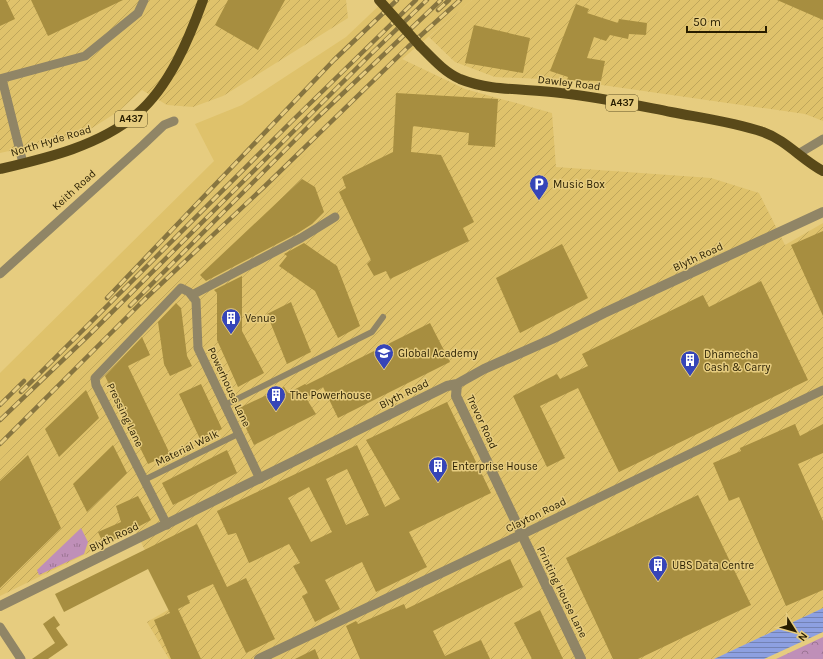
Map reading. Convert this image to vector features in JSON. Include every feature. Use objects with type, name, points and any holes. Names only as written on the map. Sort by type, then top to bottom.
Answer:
[{"type":"main road","name":"North Hyde Road","points":[[0,169],[72,150],[97,140],[112,132],[137,114],[148,104],[169,74],[188,38],[203,0]]},
{"type":"main road","name":"Dawley Road","points":[[379,0],[437,64],[458,78],[494,88],[562,93],[736,124],[764,132],[779,139],[823,172]]},
{"type":"street","points":[[23,163],[1,79],[85,56],[138,13],[144,0]]},
{"type":"street","name":"Keith Road","points":[[0,274],[161,121],[174,121]]},
{"type":"street","points":[[798,154],[823,139]]},
{"type":"street","name":"Blyth Road","points":[[0,606],[447,386],[456,384],[484,369],[552,339],[604,313],[823,212]]},
{"type":"street","points":[[192,295],[301,238],[335,217]]},
{"type":"street","name":"Pressing Lane","points":[[167,525],[96,385],[95,378],[181,288],[192,295]]},
{"type":"street","name":"Powerhouse Lane","points":[[192,295],[196,301],[198,348],[260,479]]},
{"type":"street","points":[[224,405],[372,332],[383,317]]},
{"type":"street","name":"Trevor Road","points":[[456,384],[456,396],[521,535]]},
{"type":"street","name":"Clayton Road","points":[[259,659],[823,390]]},
{"type":"street","name":"Material Walk","points":[[144,480],[238,434]]},
{"type":"street","name":"Printing House Lane","points":[[521,535],[581,659]]},
{"type":"street","points":[[0,627],[21,659]]},
{"type":"shaded area","points":[[0,0],[346,0],[348,18],[223,96],[193,107],[167,105],[142,90],[119,111],[92,128],[68,138],[0,153]]},
{"type":"shaded area","points":[[385,0],[472,0],[402,59],[164,295],[100,354],[0,460],[0,373],[214,161],[195,124],[242,105],[346,37]]},
{"type":"shaded area","points":[[472,0],[823,0],[823,121],[805,114],[567,80],[495,77],[455,62],[429,37]]},
{"type":"shaded area","points":[[402,59],[465,89],[552,113],[556,167],[711,178],[759,193],[785,245],[823,223],[823,608],[714,659],[169,659],[147,622],[173,607],[135,530],[0,596],[0,460],[100,354],[164,295]]},
{"type":"green space","points":[[81,528],[88,542],[84,554],[39,575],[37,570]]},
{"type":"green space","points":[[823,637],[823,659],[776,659]]},
{"type":"water","points":[[823,608],[823,632],[764,659],[714,659]]},
{"type":"building","points":[[0,0],[6,0],[15,19],[0,26]]},
{"type":"building","points":[[31,0],[123,0],[48,36]]},
{"type":"building","points":[[228,0],[285,0],[258,50],[215,25]]},
{"type":"building","points":[[777,0],[823,0],[823,20]]},
{"type":"building","points":[[576,4],[589,9],[587,13],[618,23],[619,19],[647,23],[646,35],[629,34],[628,39],[610,35],[606,41],[594,37],[587,58],[605,61],[601,81],[567,80],[568,77],[550,71]]},
{"type":"building","points":[[474,25],[530,38],[523,73],[465,63]]},
{"type":"building","points":[[396,93],[498,99],[495,147],[468,145],[469,133],[413,126],[411,152],[441,155],[474,222],[463,228],[469,241],[390,279],[386,271],[374,276],[367,264],[371,260],[339,192],[346,188],[342,177],[393,152]]},
{"type":"building","points":[[302,179],[315,187],[324,212],[312,224],[298,233],[206,281],[200,275]]},
{"type":"building","points":[[823,231],[823,316],[791,245]]},
{"type":"building","points":[[304,243],[337,266],[360,326],[338,338],[315,291],[279,266],[287,256],[284,254]]},
{"type":"building","points":[[562,244],[588,298],[520,333],[496,278]]},
{"type":"building","name":"Venue","points":[[242,276],[242,331],[264,373],[238,387],[217,340],[217,293],[214,290]]},
{"type":"building","name":"Dhamecha Cash & Carry","points":[[761,281],[808,380],[619,472],[578,388],[540,406],[565,458],[547,467],[513,396],[557,374],[560,379],[588,366],[582,354],[703,295],[709,307]]},
{"type":"building","points":[[291,302],[311,352],[287,364],[267,314]]},
{"type":"building","points":[[176,303],[181,308],[187,356],[192,366],[170,376],[164,364],[158,322]]},
{"type":"building","name":"Global Academy","points":[[430,323],[450,362],[338,418],[323,387],[306,398],[316,414],[254,445],[237,409],[284,387],[288,393],[305,384],[306,385]]},
{"type":"building","points":[[142,337],[150,355],[128,366],[170,454],[148,464],[105,376]]},
{"type":"building","points":[[201,384],[222,429],[200,439],[179,394]]},
{"type":"building","points":[[86,390],[99,418],[59,457],[45,429]]},
{"type":"building","name":"Enterprise House","points":[[447,402],[491,493],[409,532],[427,567],[376,592],[362,562],[325,580],[340,609],[315,622],[302,596],[308,593],[293,566],[300,563],[289,544],[249,563],[236,533],[228,535],[217,511],[357,445],[385,507],[400,499],[366,440]],"holes":[[[347,469],[369,515],[346,525],[326,479]],[[309,487],[332,532],[311,542],[288,498]]]},
{"type":"building","points":[[795,424],[800,436],[823,424],[823,453],[798,464],[823,521],[823,590],[786,606],[739,497],[729,501],[713,463],[741,451],[740,448]]},
{"type":"building","points":[[113,445],[127,473],[87,512],[73,484]]},
{"type":"building","points":[[227,450],[237,473],[173,505],[162,483]]},
{"type":"building","points":[[28,455],[61,528],[0,588],[0,481]]},
{"type":"building","name":"UBS Data Centre","points":[[698,495],[751,605],[638,659],[613,659],[566,558]]},
{"type":"building","points":[[138,496],[151,520],[104,545],[98,532],[121,522],[116,506]]},
{"type":"building","points":[[197,524],[227,587],[246,578],[275,639],[246,653],[213,584],[187,596],[190,603],[178,609],[201,659],[171,659],[154,620],[170,613],[148,569],[64,612],[55,594]]},
{"type":"building","points":[[510,559],[523,587],[433,631],[445,656],[481,640],[490,659],[360,659],[346,626],[356,621],[358,624],[404,604],[406,609]]},
{"type":"building","points":[[540,610],[563,659],[532,659],[514,623]]},
{"type":"building","points":[[54,616],[60,625],[56,628],[68,645],[48,659],[32,659],[55,643],[43,624]]},
{"type":"building","points":[[315,649],[319,659],[295,659]]},
{"type":"railway","points":[[107,298],[334,60],[397,0]]},
{"type":"railway","points":[[21,392],[291,122],[416,0]]},
{"type":"railway","points":[[0,420],[89,335],[427,0]]},
{"type":"railway","points":[[130,306],[316,119],[441,0]]},
{"type":"railway","points":[[438,10],[449,0]]},
{"type":"railway","points":[[0,444],[144,300],[265,186],[408,47],[460,0]]},
{"type":"railway","points":[[0,405],[24,381]]},
{"type":"place","name":"Music Box","points":[[539,201]]},
{"type":"place","name":"Venue","points":[[231,335]]},
{"type":"place","name":"Global Academy","points":[[384,370]]},
{"type":"place","name":"Dhamecha Cash & Carry","points":[[690,377]]},
{"type":"place","name":"The Powerhouse","points":[[276,412]]},
{"type":"place","name":"Enterprise House","points":[[438,483]]},
{"type":"place","name":"UBS Data Centre","points":[[658,582]]}]
